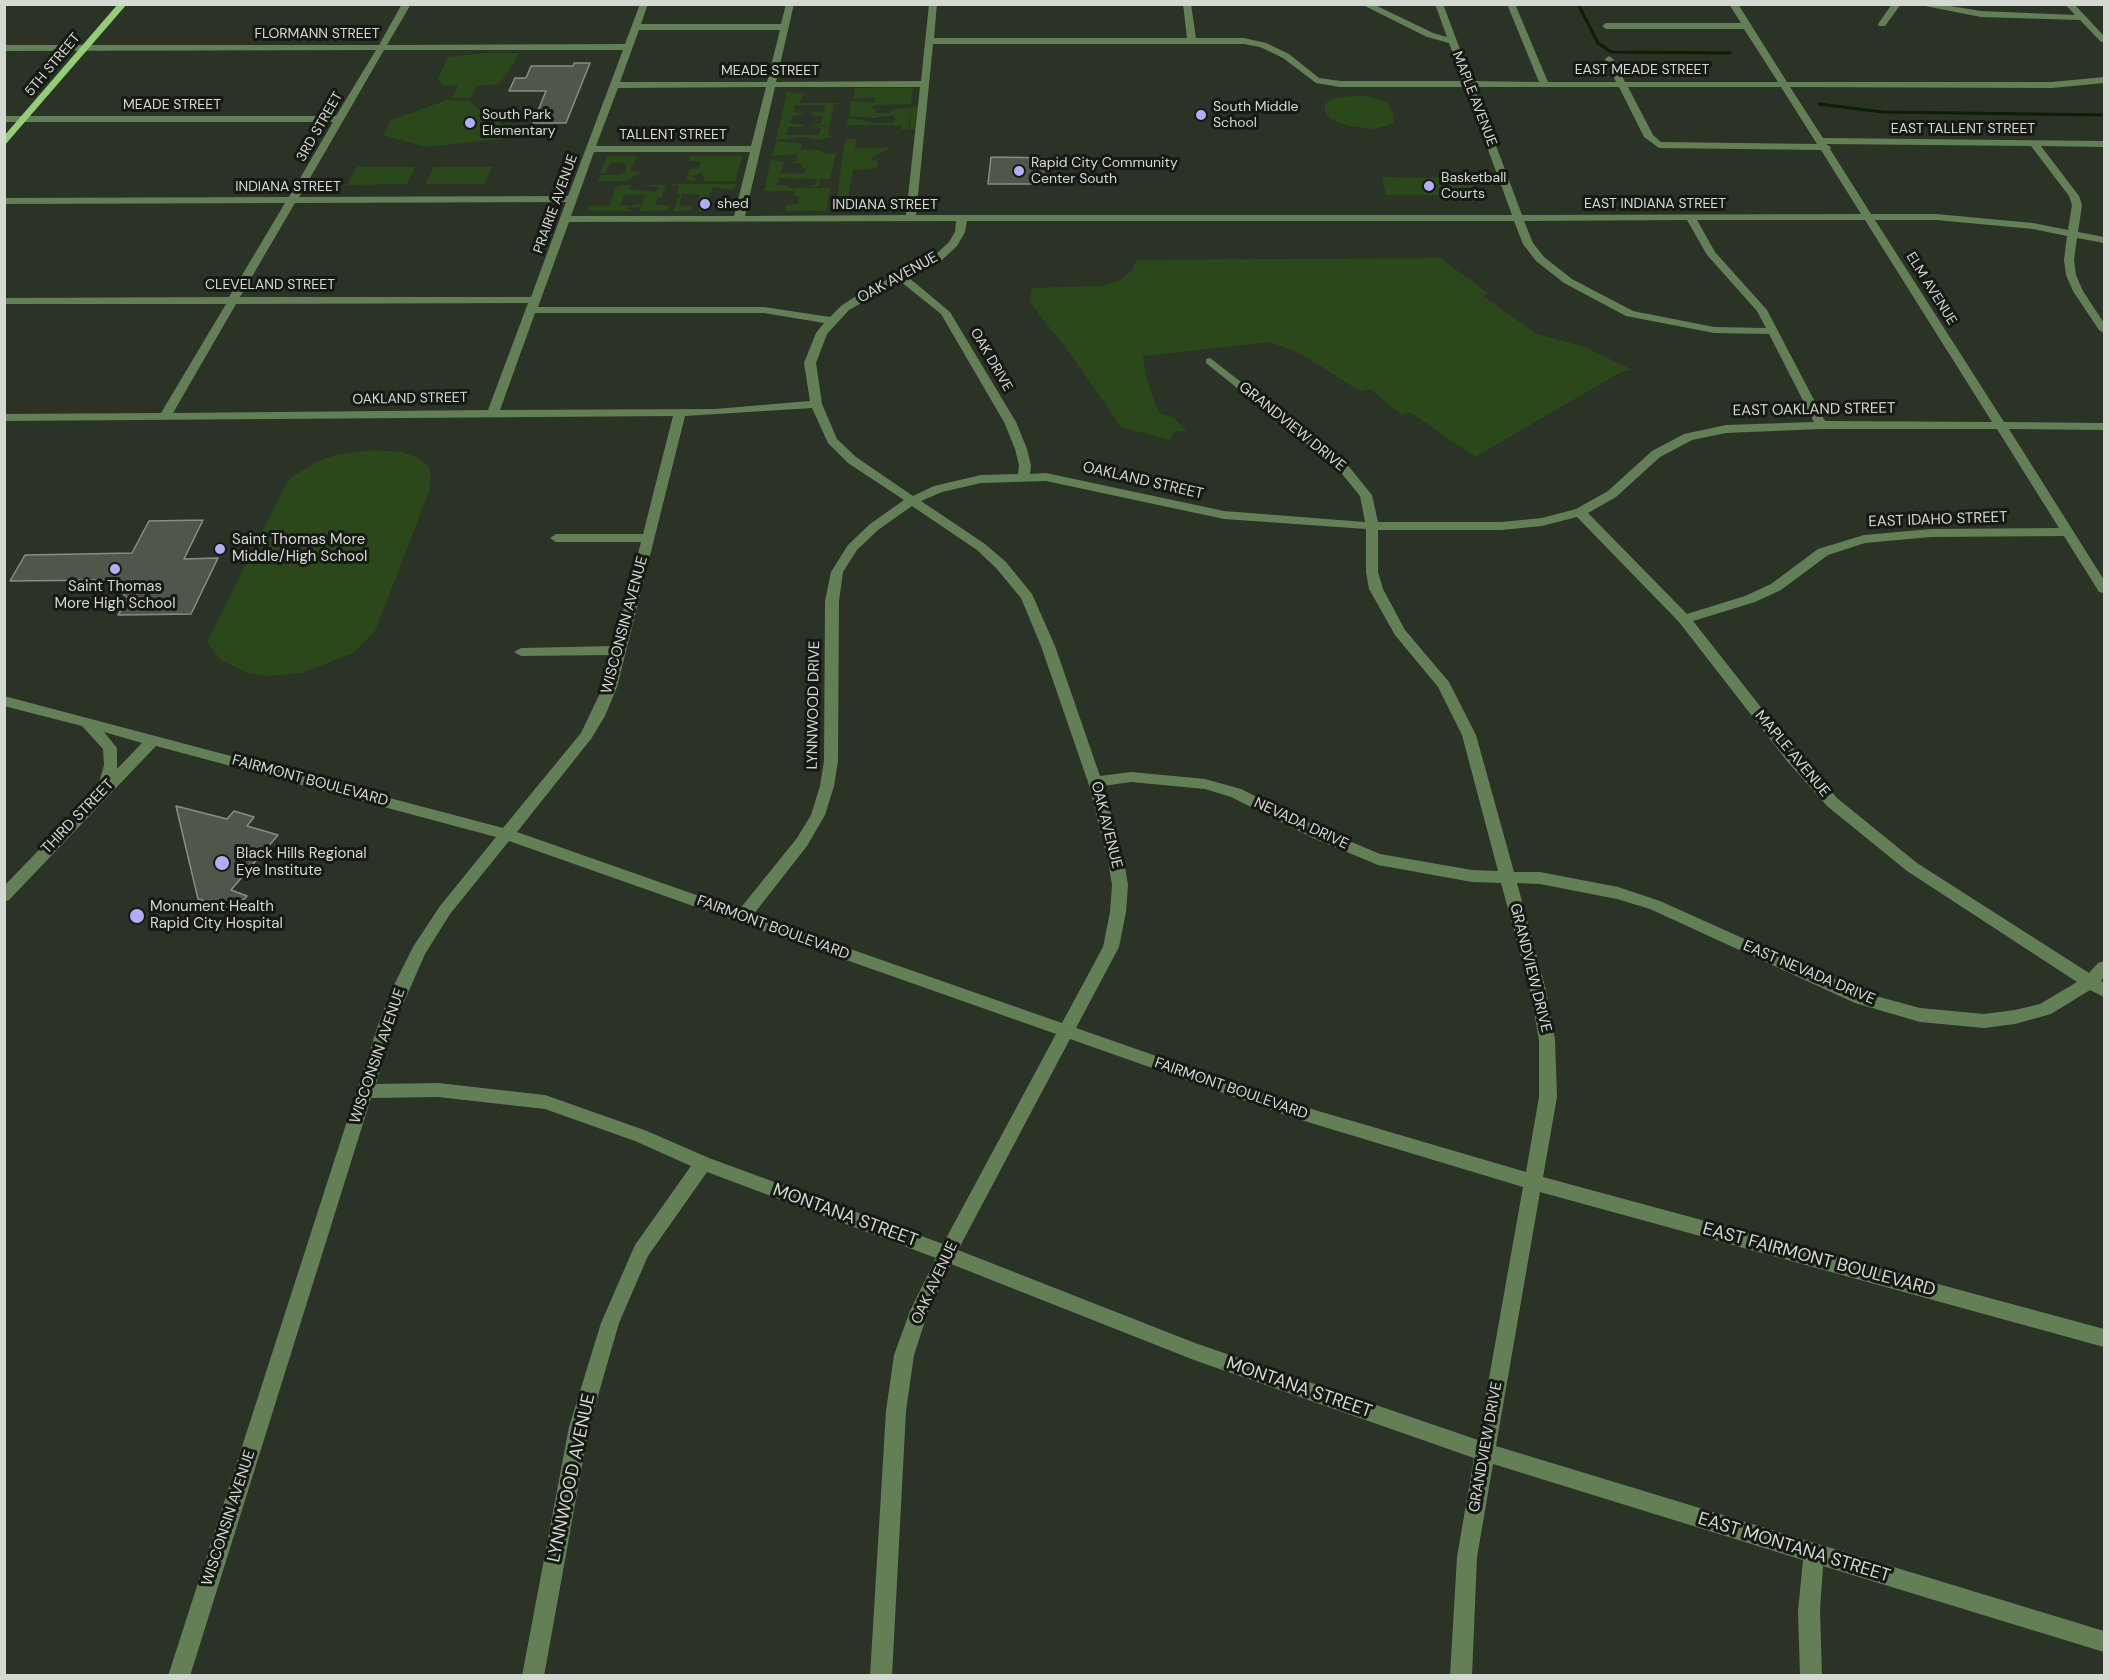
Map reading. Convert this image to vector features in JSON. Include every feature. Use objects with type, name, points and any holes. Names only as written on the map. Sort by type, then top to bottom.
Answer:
[{"type":"main road","name":"5TH STREET","points":[[4,143],[123,4]]},
{"type":"street","name":"3RD STREET","points":[[164,418],[407,4]]},
{"type":"street","name":"PRAIRIE AVENUE","points":[[493,413],[644,4]]},
{"type":"street","points":[[739,218],[790,4]]},
{"type":"street","points":[[911,218],[933,4]]},
{"type":"street","points":[[929,41],[1192,41],[1187,4]]},
{"type":"street","points":[[1365,4],[1430,34],[1452,41]]},
{"type":"street","name":"MAPLE AVENUE","points":[[1439,4],[1528,244],[1540,260],[1568,281],[1622,310],[1671,324],[1714,330],[1772,331]]},
{"type":"street","points":[[1511,4],[1545,84]]},
{"type":"street","name":"ELM AVENUE","points":[[1733,4],[1824,144],[2104,589]]},
{"type":"street","points":[[1882,24],[1897,4]]},
{"type":"street","points":[[1919,4],[1981,14],[2082,18]]},
{"type":"street","points":[[2069,4],[2104,40]]},
{"type":"street","points":[[1606,26],[1746,26]]},
{"type":"street","points":[[636,27],[785,27]]},
{"type":"street","name":"EAST MEADE STREET","points":[[1192,41],[1244,41],[1263,45],[1293,60],[1312,78],[1329,84],[1784,83],[2052,86],[2104,80]]},
{"type":"street","name":"FLORMANN STREET","points":[[4,48],[629,47]]},
{"type":"street","points":[[1609,59],[1622,84]]},
{"type":"street","name":"MEADE STREET","points":[[614,85],[925,84]]},
{"type":"street","name":"EAST TALLENT STREET","points":[[1622,84],[1649,136],[1659,145],[2104,144]]},
{"type":"street","name":"MEADE STREET","points":[[4,119],[340,119]]},
{"type":"street","points":[[2034,143],[2074,196],[2077,205],[2069,260],[2071,275],[2078,291],[2104,330]]},
{"type":"street","name":"TALLENT STREET","points":[[591,149],[756,149]]},
{"type":"street","name":"INDIANA STREET","points":[[4,201],[572,200]]},
{"type":"street","points":[[1690,217],[1711,253],[1755,300],[1821,425]]},
{"type":"street","name":"OAK AVENUE","points":[[881,1676],[896,1411],[904,1355],[919,1311],[947,1254],[1111,947],[1118,912],[1120,885],[1095,782],[1048,646],[1027,597],[1001,565],[981,548],[870,474],[837,446],[825,428],[816,404],[810,363],[822,333],[845,308],[866,294],[930,264],[953,244],[960,232],[962,218]]},
{"type":"street","name":"EAST INDIANA STREET","points":[[1204,218],[1966,218],[2073,233],[2104,240]]},
{"type":"street","name":"INDIANA STREET","points":[[565,219],[1204,218]]},
{"type":"street","name":"OAK DRIVE","points":[[903,278],[945,312],[1010,422],[1021,449],[1025,465],[1024,476]]},
{"type":"street","name":"CLEVELAND STREET","points":[[4,301],[232,300],[765,309],[832,321]]},
{"type":"street","name":"GRANDVIEW DRIVE","points":[[1210,361],[1342,465],[1366,495],[1372,526],[1372,572],[1376,589],[1400,632],[1444,685],[1469,735],[1538,990],[1548,1048],[1548,1097],[1467,1557],[1461,1676]]},
{"type":"street","name":"OAKLAND STREET","points":[[4,418],[680,412],[751,410],[816,404]]},
{"type":"street","name":"WISCONSIN AVENUE","points":[[179,1676],[386,1025],[419,951],[445,910],[586,736],[603,705],[620,650],[680,412]]},
{"type":"street","name":"EAST OAKLAND STREET","points":[[1372,526],[1502,526],[1542,522],[1580,512],[1612,494],[1656,454],[1688,437],[1751,426],[2104,426]]},
{"type":"street","name":"OAKLAND STREET","points":[[911,501],[960,483],[1024,476],[1071,481],[1224,515],[1372,526]]},
{"type":"street","name":"LYNNWOOD DRIVE","points":[[743,916],[802,842],[818,815],[827,786],[831,761],[832,601],[837,572],[852,549],[874,527],[911,501]]},
{"type":"street","name":"MAPLE AVENUE","points":[[1580,512],[1684,619],[1799,766],[1852,820],[1911,867],[2097,987]]},
{"type":"street","name":"EAST IDAHO STREET","points":[[1684,619],[1750,599],[1776,586],[1823,552],[1864,538],[1931,533],[2068,532]]},
{"type":"street","points":[[556,538],[648,538]]},
{"type":"street","points":[[520,651],[620,650]]},
{"type":"street","name":"FAIRMONT BOULEVARD","points":[[4,700],[506,834],[1291,1110],[1533,1182]]},
{"type":"street","points":[[86,722],[110,748],[111,765],[103,791]]},
{"type":"street","name":"THIRD STREET","points":[[4,896],[154,739]]},
{"type":"street","name":"NEVADA DRIVE","points":[[1095,782],[1131,777],[1205,784],[1236,793],[1318,834],[1378,859],[1472,876],[1507,877]]},
{"type":"street","name":"EAST NEVADA DRIVE","points":[[1507,877],[1540,878],[1579,884],[1655,905],[1861,998],[1920,1015],[1984,1021],[2045,1010],[2097,987],[2104,967]]},
{"type":"street","name":"MONTANA STREET","points":[[365,1091],[438,1090],[545,1102],[641,1136],[703,1163],[947,1254],[1194,1352],[1484,1452]]},
{"type":"street","name":"LYNNWOOD AVENUE","points":[[533,1676],[579,1427],[610,1323],[641,1251],[703,1163]]},
{"type":"street","name":"EAST FAIRMONT BOULEVARD","points":[[1533,1182],[2104,1338]]},
{"type":"street","name":"EAST MONTANA STREET","points":[[1484,1452],[2104,1642]]},
{"type":"street","points":[[1810,1676],[1809,1611],[1814,1554]]},
{"type":"green space","points":[[484,53],[518,53],[514,64],[499,84],[477,86],[470,98],[452,98],[458,86],[442,85],[438,78],[448,57]]},
{"type":"green space","points":[[855,88],[878,88],[878,92],[879,88],[913,88],[911,104],[876,105],[870,108],[875,109],[875,113],[889,113],[890,110],[917,107],[915,129],[910,130],[911,110],[908,130],[901,129],[901,125],[847,125],[848,118],[876,123],[892,123],[896,120],[893,115],[875,118],[849,116],[851,101],[875,103],[875,97],[853,99]]},
{"type":"green space","points":[[787,92],[805,93],[799,103],[845,103],[834,104],[830,125],[808,125],[821,123],[822,116],[813,116],[810,112],[824,112],[825,105],[795,105],[794,112],[806,114],[792,116],[791,123],[804,125],[788,127],[786,135],[819,135],[821,128],[808,126],[829,126],[828,135],[833,136],[819,140],[804,137],[776,140]]},
{"type":"green space","points":[[1362,95],[1388,102],[1394,121],[1390,125],[1374,129],[1349,126],[1332,120],[1325,113],[1325,104],[1334,98]]},
{"type":"green space","points":[[447,100],[470,101],[485,115],[508,127],[502,139],[426,147],[383,135],[391,120]]},
{"type":"green space","points":[[845,139],[856,139],[855,148],[890,148],[873,156],[872,160],[878,161],[877,168],[853,170],[847,205],[887,205],[891,202],[892,196],[900,196],[899,210],[835,210]]},
{"type":"green space","points":[[776,141],[802,144],[801,150],[818,150],[826,154],[836,153],[830,179],[820,179],[819,187],[804,187],[815,185],[817,179],[779,178],[777,185],[789,186],[788,188],[830,188],[826,211],[785,211],[786,205],[798,204],[799,197],[794,196],[795,191],[764,191],[771,160],[785,162],[780,173],[805,173],[805,168],[801,168],[802,163],[792,163],[796,162],[797,154],[772,156]]},
{"type":"green space","points":[[607,156],[637,156],[630,171],[642,172],[626,181],[598,181],[600,175],[621,175],[626,171],[625,163],[610,162],[606,173],[600,173]]},
{"type":"green space","points":[[689,156],[742,156],[735,181],[704,181],[703,172],[692,177],[696,179],[694,181],[686,179],[690,169],[699,168],[701,161],[689,161]]},
{"type":"green space","points":[[357,167],[415,167],[407,184],[347,185]]},
{"type":"green space","points":[[434,167],[492,167],[485,184],[425,184]]},
{"type":"green space","name":"Basketball Courts","points":[[1382,177],[1471,178],[1476,195],[1386,195]]},
{"type":"green space","points":[[672,184],[736,184],[734,190],[713,187],[702,211],[698,211],[699,194],[682,194],[679,206],[693,206],[691,211],[673,211],[680,194],[677,194],[679,185],[672,186]]},
{"type":"green space","points":[[631,185],[630,189],[656,192],[659,187],[643,185],[666,185],[661,198],[658,198],[655,205],[669,205],[667,211],[640,211],[641,207],[631,208],[632,205],[642,204],[645,195],[624,195],[621,205],[630,205],[628,209],[633,211],[588,211],[589,206],[610,206],[615,187]]},
{"type":"green space","points":[[1440,258],[1489,294],[1483,296],[1537,334],[1583,346],[1632,370],[1621,372],[1475,457],[1410,412],[1402,415],[1370,389],[1360,391],[1299,353],[1270,342],[1143,356],[1146,376],[1157,408],[1161,414],[1173,417],[1187,431],[1175,431],[1169,440],[1121,427],[1074,359],[1029,301],[1032,288],[1103,286],[1122,279],[1132,270],[1137,260]]},
{"type":"green space","points":[[373,450],[402,452],[417,457],[428,465],[431,475],[429,492],[375,631],[353,653],[302,673],[266,676],[248,673],[221,660],[207,642],[285,486],[292,477],[316,462],[335,455]]},
{"type":"building","name":"South Park Elementary","points":[[574,63],[590,63],[566,123],[533,123],[546,91],[509,91],[515,78],[526,78],[531,66],[573,66]]},
{"type":"building","name":"Rapid City Community Center South","points":[[991,157],[1050,158],[1049,184],[988,184]]},
{"type":"building","name":"Saint Thomas More High School","points":[[203,520],[184,559],[218,558],[191,614],[118,615],[128,598],[106,580],[10,581],[25,555],[132,553],[149,521]]},
{"type":"building","name":"Black Hills Regional Eye Institute","points":[[176,806],[227,819],[234,811],[254,817],[247,826],[278,835],[231,890],[247,896],[235,909],[198,899]]},
{"type":"waterway","points":[[1578,4],[1598,43],[1611,52],[1730,53]]},
{"type":"waterway","points":[[1819,104],[1883,112],[2104,115]]},
{"type":"place","name":"South Middle School","points":[[1201,115]]},
{"type":"place","name":"South Park Elementary","points":[[470,123]]},
{"type":"place","name":"Rapid City Community Center South","points":[[1019,171]]},
{"type":"place","name":"Basketball Courts","points":[[1429,186]]},
{"type":"place","name":"shed","points":[[705,204]]},
{"type":"place","name":"Saint Thomas More Middle/High School","points":[[220,549]]},
{"type":"place","name":"Saint Thomas More High School","points":[[115,569]]},
{"type":"place","name":"Black Hills Regional Eye Institute","points":[[222,863]]},
{"type":"place","name":"Monument Health Rapid City Hospital","points":[[137,916]]}]
